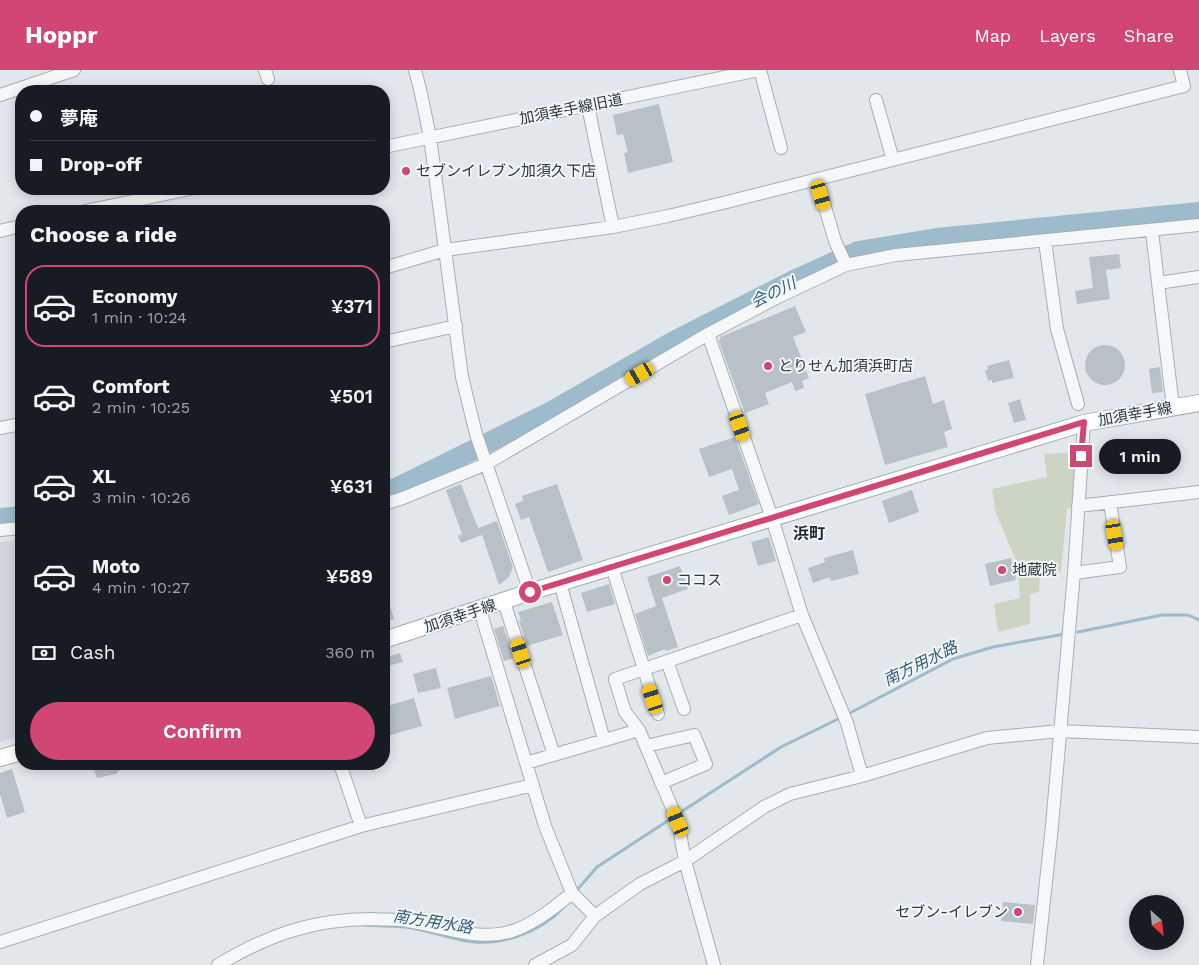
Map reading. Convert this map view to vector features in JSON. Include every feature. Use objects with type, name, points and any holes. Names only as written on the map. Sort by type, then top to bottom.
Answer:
[{"type":"main road","name":"加須幸手線","points":[[390,638],[530,592],[1084,422],[1199,404]]},
{"type":"main road","points":[[0,758],[15,754]]},
{"type":"street","points":[[30,85],[74,70]]},
{"type":"street","points":[[414,70],[430,137],[462,377],[476,434],[530,592]]},
{"type":"street","points":[[760,70],[781,148]]},
{"type":"street","name":"加須幸手線旧道","points":[[390,146],[760,70]]},
{"type":"street","points":[[390,266],[445,250],[613,227],[668,216],[817,180],[1184,86],[1180,70]]},
{"type":"street","points":[[0,95],[15,90]]},
{"type":"street","points":[[876,100],[893,160]]},
{"type":"street","points":[[588,106],[613,227]]},
{"type":"street","points":[[817,180],[835,241],[846,265]]},
{"type":"street","points":[[114,205],[161,195]]},
{"type":"street","points":[[390,502],[486,460],[708,334],[776,298],[846,265],[896,255],[1199,226]]},
{"type":"street","points":[[0,231],[15,227]]},
{"type":"street","points":[[1152,231],[1173,407]]},
{"type":"street","points":[[1045,241],[1056,330],[1078,404]]},
{"type":"street","points":[[1158,283],[1199,278]]},
{"type":"street","points":[[390,341],[456,326]]},
{"type":"street","points":[[708,334],[772,518],[802,615],[847,723],[862,776]]},
{"type":"street","points":[[1037,965],[1052,826],[1074,573],[1084,422]]},
{"type":"street","points":[[0,428],[15,425]]},
{"type":"street","points":[[1078,506],[1199,492]]},
{"type":"street","points":[[1074,573],[1120,567],[1110,502]]},
{"type":"street","points":[[0,530],[15,529]]},
{"type":"street","points":[[612,567],[658,714]]},
{"type":"street","points":[[560,583],[604,740]]},
{"type":"street","points":[[504,602],[554,755]]},
{"type":"street","points":[[480,610],[545,826],[572,893],[594,916]]},
{"type":"street","points":[[714,965],[685,861],[678,822],[639,730],[625,712],[615,679],[802,615]]},
{"type":"street","points":[[667,661],[684,709]]},
{"type":"street","points":[[526,763],[639,730]]},
{"type":"street","points":[[535,965],[572,945],[594,916],[640,884],[685,861],[764,807],[790,794],[862,776],[986,738],[1060,731],[1199,737]]},
{"type":"street","points":[[646,746],[694,735],[706,764],[662,783]]},
{"type":"street","points":[[342,770],[361,826]]},
{"type":"street","points":[[0,942],[361,826],[533,785]]},
{"type":"street","points":[[218,965],[248,947],[277,935],[313,925],[341,921],[372,919],[406,921],[468,934],[490,935],[517,930],[543,916],[572,893]]},
{"type":"shaded area","points":[[15,541],[15,738],[0,742],[0,542]]},
{"type":"green space","points":[[1076,452],[1073,508],[1067,509],[1061,572],[1040,573],[1039,592],[1030,594],[1030,624],[998,632],[994,604],[1020,598],[1017,562],[996,514],[992,489],[1047,477],[1044,454]]},
{"type":"building","points":[[659,104],[673,162],[628,173],[624,153],[628,152],[623,134],[617,135],[613,115]]},
{"type":"building","points":[[1119,254],[1121,268],[1106,270],[1110,299],[1077,304],[1075,291],[1093,288],[1089,257]]},
{"type":"building","points":[[795,306],[806,332],[793,337],[809,378],[802,381],[804,388],[795,391],[792,382],[765,393],[769,404],[745,413],[719,342],[720,337]]},
{"type":"building","points":[[1105,345],[1119,351],[1125,365],[1119,379],[1105,385],[1091,379],[1085,365],[1091,351]]},
{"type":"building","points":[[1009,360],[1014,378],[992,383],[992,380],[988,381],[985,370],[988,370],[987,366]]},
{"type":"building","points":[[1160,367],[1163,392],[1152,393],[1149,369]]},
{"type":"building","points":[[925,376],[933,404],[944,400],[952,429],[944,432],[948,447],[885,465],[865,394]]},
{"type":"building","points":[[1020,399],[1026,420],[1014,423],[1008,403]]},
{"type":"building","points":[[735,437],[759,504],[729,515],[722,496],[739,490],[732,469],[709,477],[699,449]]},
{"type":"building","points":[[461,484],[478,528],[497,521],[513,567],[509,577],[499,585],[482,535],[461,543],[458,536],[462,534],[446,490]]},
{"type":"building","points":[[557,484],[583,560],[548,572],[529,517],[521,520],[515,504],[523,501],[522,496]]},
{"type":"building","points":[[912,490],[919,512],[889,523],[882,501]]},
{"type":"building","points":[[769,537],[776,561],[758,566],[751,542]]},
{"type":"building","points":[[853,550],[859,574],[831,581],[830,577],[813,583],[808,568],[825,562],[824,558]]},
{"type":"building","points":[[1011,558],[1016,580],[990,586],[985,564]]},
{"type":"building","points":[[680,566],[688,589],[662,598],[678,647],[666,651],[665,649],[648,656],[635,614],[656,606],[647,577]]},
{"type":"building","points":[[609,584],[615,604],[587,612],[581,593]]},
{"type":"building","points":[[552,602],[563,635],[527,646],[518,612]]},
{"type":"building","points":[[390,606],[394,619],[390,620]]},
{"type":"building","points":[[503,626],[514,658],[504,661],[494,629]]},
{"type":"building","points":[[400,653],[403,662],[390,665],[390,656]]},
{"type":"building","points":[[436,668],[441,688],[418,693],[413,674]]},
{"type":"building","points":[[491,676],[500,706],[455,719],[447,688]]},
{"type":"building","points":[[414,698],[422,726],[390,735],[390,705]]},
{"type":"building","points":[[12,769],[25,812],[7,818],[0,794],[0,773]]},
{"type":"building","points":[[94,770],[119,770],[116,774],[97,778]]},
{"type":"building","points":[[1003,902],[1035,905],[1033,924],[1001,921]]},
{"type":"waterway","name":"会の川","points":[[390,489],[396,488],[550,412],[674,341],[798,278],[858,251],[937,238],[1199,212]]},
{"type":"waterway","name":"会の川","points":[[0,518],[15,517]]},
{"type":"waterway","name":"南方用水路","points":[[1078,632],[1162,615],[1188,615],[1199,620]]},
{"type":"waterway","name":"南方用水路","points":[[848,714],[953,659],[993,647],[1065,634]]},
{"type":"waterway","name":"南方用水路","points":[[681,812],[781,747],[838,719]]},
{"type":"waterway","name":"南方用水路","points":[[577,890],[597,867],[672,818]]},
{"type":"waterway","name":"南方用水路","points":[[364,925],[406,927],[466,941],[492,942],[519,936],[532,930],[544,924],[564,907]]},
{"type":"place","name":"セブンイレブン加須久下店","points":[[406,171]]},
{"type":"place","name":"とりせん加須浜町店","points":[[768,366]]},
{"type":"place","name":"地蔵院","points":[[1002,570]]},
{"type":"place","name":"ココス","points":[[667,580]]},
{"type":"place","name":"セブン-イレブン","points":[[1018,912]]},
{"type":"district","name":"浜町","points":[[809,533]]},
{"type":"route","points":[[530,592],[1084,422],[1081,456]]}]
